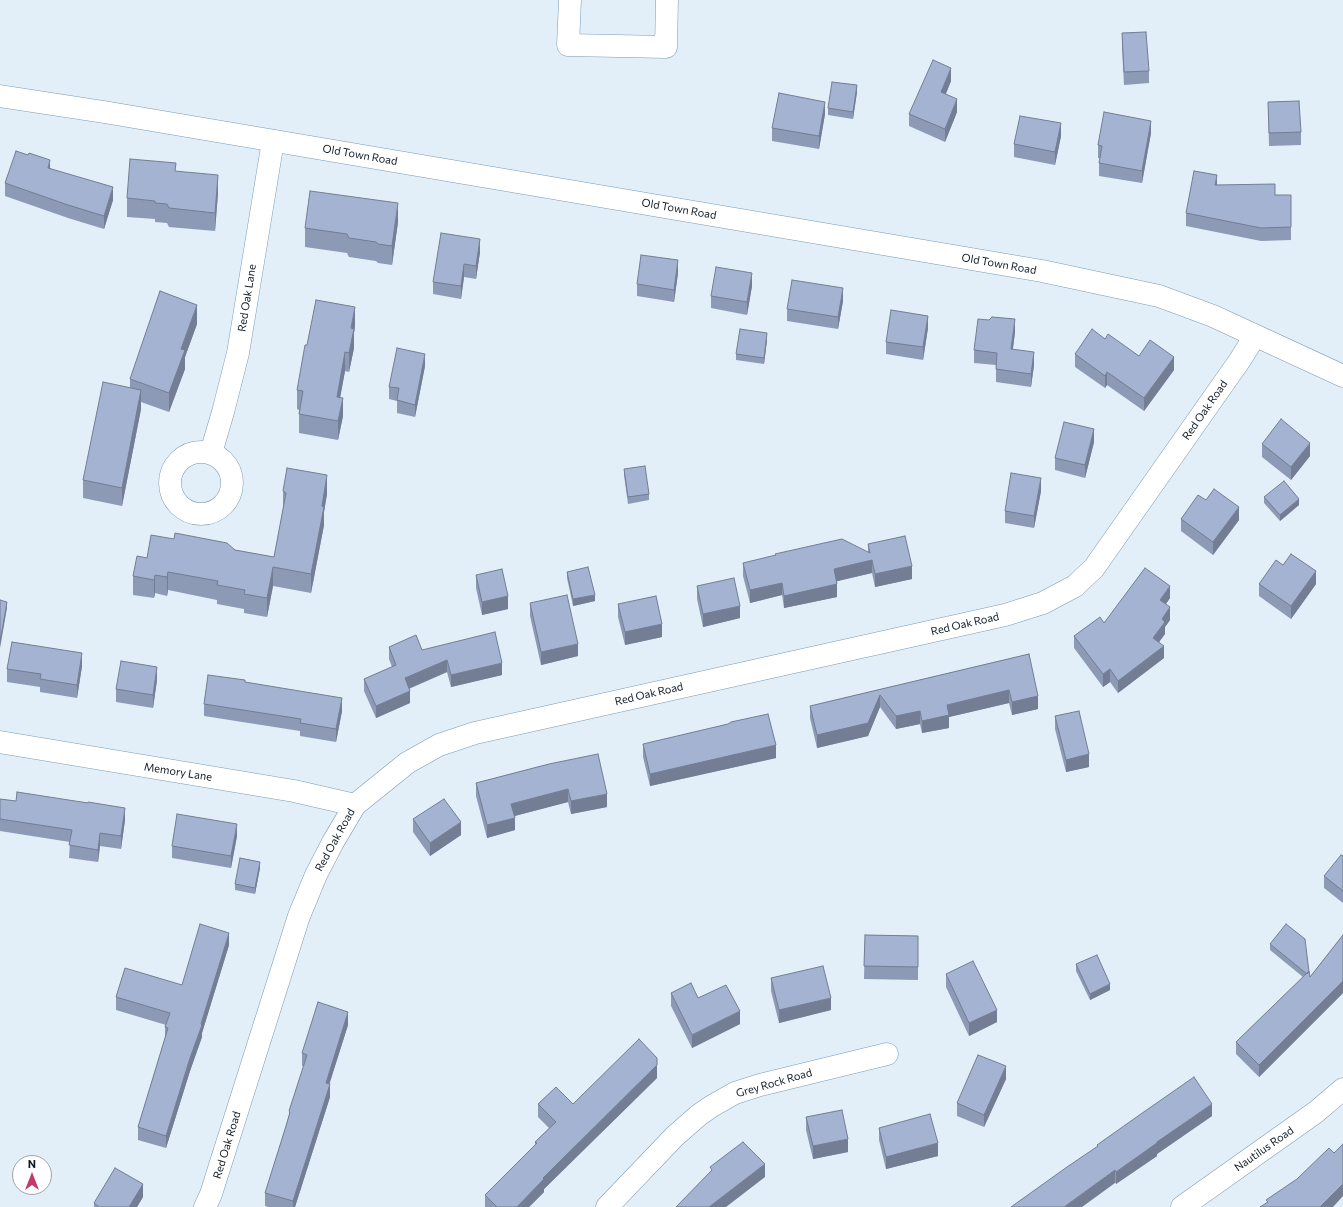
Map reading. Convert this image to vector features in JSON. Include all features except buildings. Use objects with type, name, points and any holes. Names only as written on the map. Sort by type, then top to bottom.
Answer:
[{"type":"street","points":[[570,0],[568,45],[666,47],[667,0]]},
{"type":"street","name":"Old Town Road","points":[[0,96],[104,112],[1042,271],[1159,296],[1212,316],[1343,376]]},
{"type":"street","name":"Red Oak Lane","points":[[210,453],[223,412],[238,353],[273,141]]},
{"type":"street","name":"Red Oak Road","points":[[205,1207],[212,1194],[299,916],[319,869],[355,805],[407,763],[439,745],[475,733],[997,617],[1043,603],[1075,586],[1094,568],[1240,360],[1255,336]]},
{"type":"street","name":"Memory Lane","points":[[0,742],[294,791],[355,805]]},
{"type":"street","name":"Grey Rock Road","points":[[607,1207],[675,1136],[699,1114],[735,1093],[760,1085],[887,1054]]},
{"type":"street","name":"Nautilus Road","points":[[1182,1207],[1316,1112],[1343,1089]]}]
